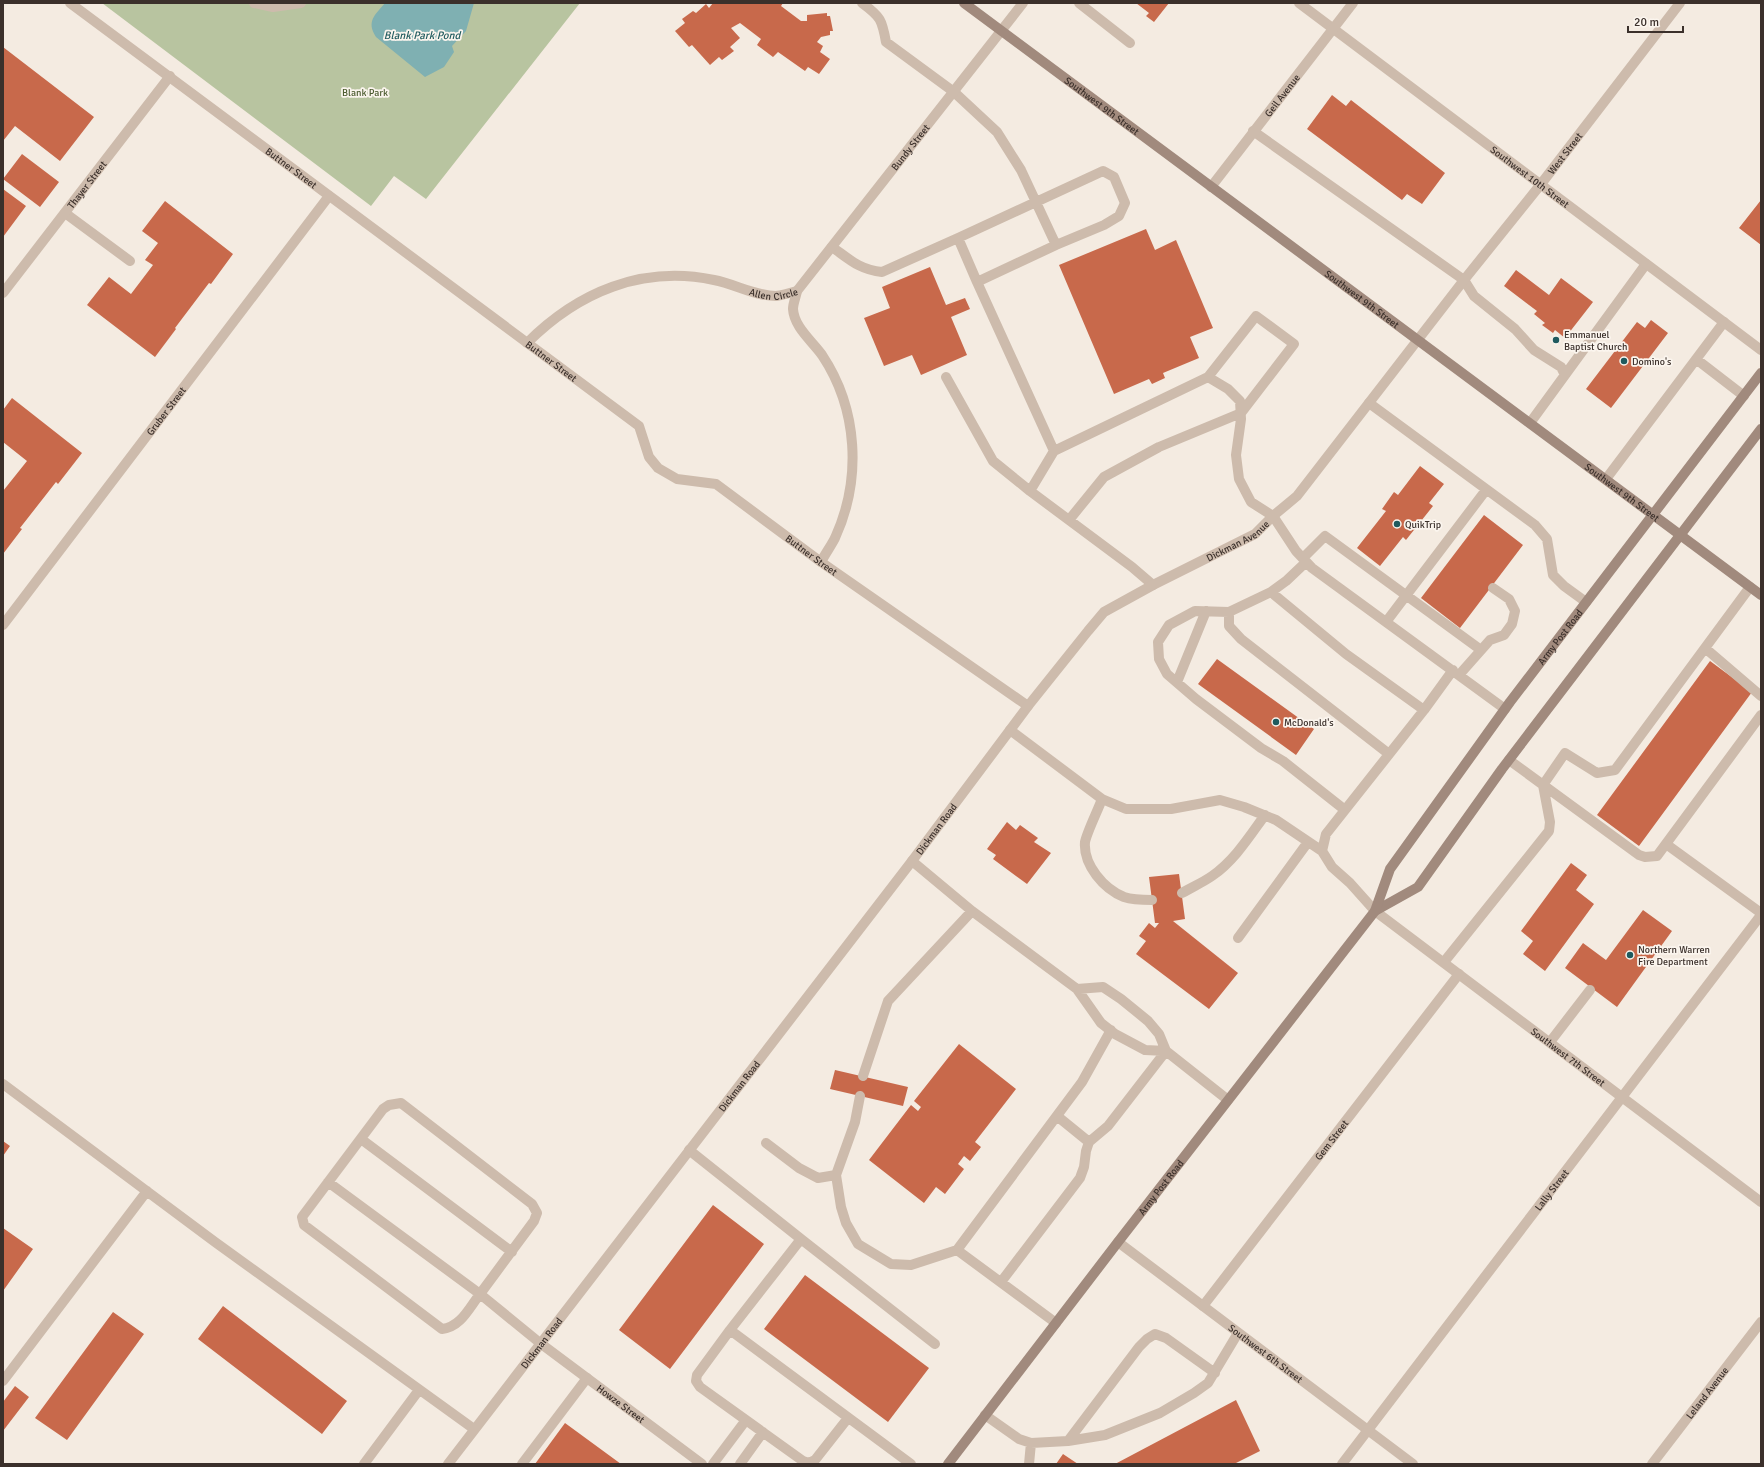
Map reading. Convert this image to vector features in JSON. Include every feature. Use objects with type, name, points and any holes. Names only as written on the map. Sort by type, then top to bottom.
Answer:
[{"type":"main road","name":"Southwest 9th Street","points":[[964,3],[1761,595]]},
{"type":"main road","name":"Army Post Road","points":[[948,1464],[1375,911],[1390,869],[1505,709],[1761,373]]},
{"type":"main road","name":"Army Post Road","points":[[1375,911],[1418,887],[1509,760],[1761,429]]},
{"type":"street","name":"Buttner Street","points":[[70,3],[639,426],[649,457],[658,468],[677,478],[716,484],[821,562],[1028,706]]},
{"type":"street","points":[[254,3],[273,7],[301,3]]},
{"type":"street","points":[[862,3],[878,14],[883,25],[886,42],[954,92],[997,132],[1021,170],[1056,245]]},
{"type":"street","name":"Bundy Street","points":[[797,291],[1023,3]]},
{"type":"street","points":[[1079,3],[1130,43]]},
{"type":"street","name":"Southwest 10th Street","points":[[1299,3],[1542,184],[1761,350]]},
{"type":"street","name":"Geil Avenue","points":[[1211,187],[1352,3]]},
{"type":"street","name":"West Street","points":[[1417,340],[1542,184],[1680,3]]},
{"type":"street","name":"Thayer Street","points":[[3,293],[170,76]]},
{"type":"street","points":[[1253,131],[1464,280],[1474,296],[1515,330],[1534,350],[1560,366],[1565,375]]},
{"type":"street","points":[[832,247],[858,266],[869,271],[882,272],[1103,170],[1114,177],[1125,203],[1119,216],[1104,225],[1056,245],[977,282]]},
{"type":"street","name":"Gruber Street","points":[[3,626],[329,196]]},
{"type":"street","points":[[65,213],[130,261]]},
{"type":"street","points":[[958,238],[1054,451]]},
{"type":"street","points":[[1530,423],[1646,264]]},
{"type":"street","name":"Allen Circle","points":[[527,343],[543,327],[576,303],[594,293],[634,281],[654,277],[695,277],[716,280],[764,295],[777,296],[797,291],[793,308],[796,321],[822,356],[840,389],[850,426],[853,445],[853,464],[848,502],[835,538],[821,562]]},
{"type":"street","points":[[1030,491],[1054,451],[1208,377],[1256,316],[1294,344],[1241,413],[1159,447],[1104,477],[1069,520]]},
{"type":"street","points":[[1606,479],[1724,322]]},
{"type":"street","name":"Dickman Avenue","points":[[1028,706],[1104,612],[1152,585],[1255,534],[1273,516],[1297,496],[1417,340]]},
{"type":"street","points":[[1696,359],[1744,396]]},
{"type":"street","points":[[946,377],[993,461],[1030,491],[1132,567],[1152,585]]},
{"type":"street","points":[[1208,377],[1228,389],[1240,401],[1241,413],[1236,455],[1239,479],[1251,502],[1273,516],[1296,551],[1312,568],[1505,709]]},
{"type":"street","points":[[1369,403],[1535,525],[1547,539],[1553,575],[1564,586],[1586,602]]},
{"type":"street","points":[[1386,622],[1486,490]]},
{"type":"street","points":[[1345,810],[1284,762],[1261,748],[1196,699],[1166,674],[1159,659],[1158,642],[1169,624],[1195,611],[1229,612],[1271,592],[1286,582],[1325,536],[1482,650]]},
{"type":"street","points":[[1444,962],[1549,831],[1550,822],[1543,784],[1565,752],[1597,773],[1615,770],[1750,587]]},
{"type":"street","points":[[1010,730],[1102,799],[1126,809],[1171,809],[1220,800],[1276,820],[1322,851],[1326,834],[1424,710],[1456,672],[1482,650],[1490,640],[1504,634],[1512,624],[1515,610],[1509,599],[1493,588]]},
{"type":"street","points":[[1271,592],[1346,654],[1424,710]]},
{"type":"street","points":[[1177,682],[1206,611]]},
{"type":"street","points":[[1229,612],[1229,626],[1241,639],[1389,754]]},
{"type":"street","points":[[1705,648],[1761,696]]},
{"type":"street","name":"Dickman Road","points":[[448,1464],[912,861],[1028,706]]},
{"type":"street","points":[[1509,760],[1639,855],[1652,857],[1657,856],[1761,715]]},
{"type":"street","points":[[1102,799],[1085,842],[1091,866],[1104,884],[1114,891],[1125,897],[1152,900]]},
{"type":"street","points":[[1182,893],[1212,876],[1234,857],[1265,816]]},
{"type":"street","points":[[1238,938],[1308,842]]},
{"type":"street","points":[[1666,844],[1761,914]]},
{"type":"street","name":"Southwest 7th Street","points":[[1322,851],[1332,867],[1350,883],[1375,911],[1761,1202]]},
{"type":"street","points":[[912,861],[972,911],[1076,989],[1101,1023],[1145,1050],[1166,1051]]},
{"type":"street","points":[[863,1076],[888,1001],[972,911]]},
{"type":"street","name":"Lally Street","points":[[1342,1464],[1761,914]]},
{"type":"street","name":"Gem Street","points":[[1203,1306],[1459,974]]},
{"type":"street","points":[[1076,989],[1103,987],[1121,999],[1148,1021],[1159,1034],[1166,1051],[1228,1100]]},
{"type":"street","points":[[1550,1042],[1590,990]]},
{"type":"street","points":[[860,1096],[856,1122],[836,1175],[841,1207],[846,1223],[858,1244],[875,1256],[891,1264],[911,1265],[957,1250],[1082,1082],[1111,1030]]},
{"type":"street","points":[[1001,1282],[1080,1178],[1084,1167],[1088,1142],[1108,1126],[1166,1051]]},
{"type":"street","points":[[3,1084],[146,1191],[474,1429]]},
{"type":"street","points":[[401,1104],[532,1204],[537,1213],[534,1221],[512,1252],[458,1324],[450,1328],[442,1329],[304,1225],[302,1217],[360,1140],[383,1109],[389,1105],[401,1104]]},
{"type":"street","points":[[1057,1116],[1088,1142]]},
{"type":"street","points":[[360,1140],[512,1252]]},
{"type":"street","points":[[766,1143],[799,1168],[818,1178],[836,1175]]},
{"type":"street","points":[[689,1150],[935,1344]]},
{"type":"street","name":"Howze Street","points":[[328,1182],[480,1294],[540,1343],[702,1464]]},
{"type":"street","points":[[3,1381],[146,1191]]},
{"type":"street","points":[[802,1239],[730,1330],[697,1375],[696,1382],[700,1387],[803,1461],[809,1463],[815,1460],[848,1418]]},
{"type":"street","name":"Southwest 6th Street","points":[[1118,1242],[1413,1464]]},
{"type":"street","points":[[957,1250],[1056,1323]]},
{"type":"street","name":"Leland Avenue","points":[[1652,1464],[1761,1322]]},
{"type":"street","points":[[730,1330],[911,1464]]},
{"type":"street","points":[[985,1415],[1019,1439],[1031,1443],[1068,1441],[1105,1434],[1160,1413],[1203,1387],[1215,1373],[1238,1332]]},
{"type":"street","points":[[1068,1441],[1139,1347],[1155,1334],[1166,1338],[1215,1373]]},
{"type":"street","points":[[522,1464],[587,1378]]},
{"type":"street","points":[[364,1464],[419,1390]]},
{"type":"street","points":[[713,1464],[746,1420]]},
{"type":"street","points":[[740,1464],[763,1432]]},
{"type":"street","points":[[1029,1464],[1031,1443]]},
{"type":"green space","name":"Blank Park","points":[[102,3],[580,3],[426,199],[394,176],[371,206]]},
{"type":"water","name":"Blank Park Pond","points":[[385,3],[474,3],[466,31],[452,46],[454,52],[444,67],[425,77],[376,37],[372,27],[373,18]]},
{"type":"building","points":[[713,3],[783,3],[781,6],[801,21],[807,21],[807,15],[827,13],[827,16],[830,16],[833,31],[830,31],[830,35],[821,37],[817,42],[823,46],[820,52],[830,59],[819,74],[808,67],[805,71],[778,52],[773,57],[757,45],[761,39],[740,23],[731,28],[740,38],[730,47],[734,51],[722,60],[719,57],[710,65],[692,45],[689,47],[675,31],[685,23],[682,19],[693,11],[696,13],[706,4],[709,8]]},
{"type":"building","points":[[1136,3],[1169,3],[1154,22],[1146,16],[1149,13]]},
{"type":"building","points":[[3,47],[94,117],[60,161],[15,126],[3,141]]},
{"type":"building","points":[[1332,95],[1346,106],[1351,100],[1445,173],[1422,204],[1407,194],[1402,200],[1307,129]]},
{"type":"building","points":[[22,154],[59,182],[40,207],[3,179]]},
{"type":"building","points":[[3,189],[26,206],[3,237]]},
{"type":"building","points":[[1761,200],[1761,245],[1739,228]]},
{"type":"building","points":[[165,201],[233,254],[211,284],[209,283],[155,357],[87,305],[109,277],[131,294],[153,265],[145,260],[158,243],[142,231]]},
{"type":"building","points":[[1146,229],[1155,250],[1176,240],[1213,328],[1190,337],[1199,358],[1163,373],[1165,378],[1152,384],[1149,379],[1114,394],[1059,265]]},
{"type":"building","points":[[930,267],[946,305],[965,298],[970,309],[951,317],[967,355],[921,375],[912,355],[884,366],[864,318],[890,308],[882,287]]},
{"type":"building","points":[[1516,270],[1549,295],[1561,278],[1593,302],[1565,338],[1555,330],[1553,333],[1542,325],[1545,323],[1534,314],[1537,311],[1504,286]]},
{"type":"building","points":[[1651,320],[1668,333],[1611,408],[1586,389],[1637,322],[1645,328]]},
{"type":"building","points":[[12,398],[82,453],[58,484],[56,482],[20,528],[22,529],[3,554],[3,491],[27,461],[3,442],[3,410]]},
{"type":"building","name":"QuikTrip","points":[[1420,466],[1444,484],[1429,503],[1433,506],[1406,540],[1403,537],[1380,566],[1357,548],[1386,511],[1382,509],[1394,492],[1398,495]]},
{"type":"building","points":[[1484,515],[1523,545],[1460,628],[1421,598]]},
{"type":"building","points":[[1217,659],[1314,729],[1296,755],[1198,684]]},
{"type":"building","points":[[1710,661],[1752,692],[1639,846],[1597,815]]},
{"type":"building","points":[[1007,822],[1016,830],[1020,825],[1038,838],[1034,842],[1051,853],[1027,884],[993,859],[996,855],[987,849]]},
{"type":"building","points":[[1571,863],[1587,875],[1576,890],[1594,904],[1545,971],[1523,954],[1533,941],[1521,931]]},
{"type":"building","points":[[1179,874],[1185,919],[1173,921],[1238,973],[1209,1009],[1136,954],[1146,941],[1139,936],[1149,923],[1155,928],[1159,923],[1155,923],[1149,877]]},
{"type":"building","points":[[1643,910],[1672,931],[1617,1007],[1565,968],[1583,943],[1606,960]]},
{"type":"building","points":[[959,1044],[1016,1089],[975,1142],[981,1147],[970,1161],[964,1156],[958,1164],[964,1169],[945,1194],[936,1187],[924,1203],[869,1160],[911,1105],[918,1111],[921,1107],[914,1101]]},
{"type":"building","points":[[835,1070],[908,1087],[903,1106],[830,1089]]},
{"type":"building","points":[[3,1141],[10,1146],[3,1156]]},
{"type":"building","points":[[713,1205],[764,1244],[670,1369],[619,1330]]},
{"type":"building","points":[[3,1228],[33,1249],[3,1291]]},
{"type":"building","points":[[805,1275],[929,1368],[888,1422],[764,1329]]},
{"type":"building","points":[[223,1306],[347,1401],[322,1434],[198,1339]]},
{"type":"building","points":[[113,1312],[144,1334],[67,1440],[35,1418]]},
{"type":"building","points":[[15,1386],[29,1397],[3,1431],[3,1402]]},
{"type":"building","points":[[1236,1400],[1260,1451],[1234,1464],[1115,1464]]},
{"type":"building","points":[[565,1423],[621,1464],[535,1464]]},
{"type":"building","points":[[1063,1454],[1078,1464],[1056,1464]]},
{"type":"place","name":"Emmanuel Baptist Church","points":[[1556,340]]},
{"type":"place","name":"Domino's","points":[[1624,361]]},
{"type":"place","name":"QuikTrip","points":[[1397,524]]},
{"type":"place","name":"McDonald's","points":[[1276,722]]},
{"type":"place","name":"Northern Warren Fire Department","points":[[1630,955]]}]
